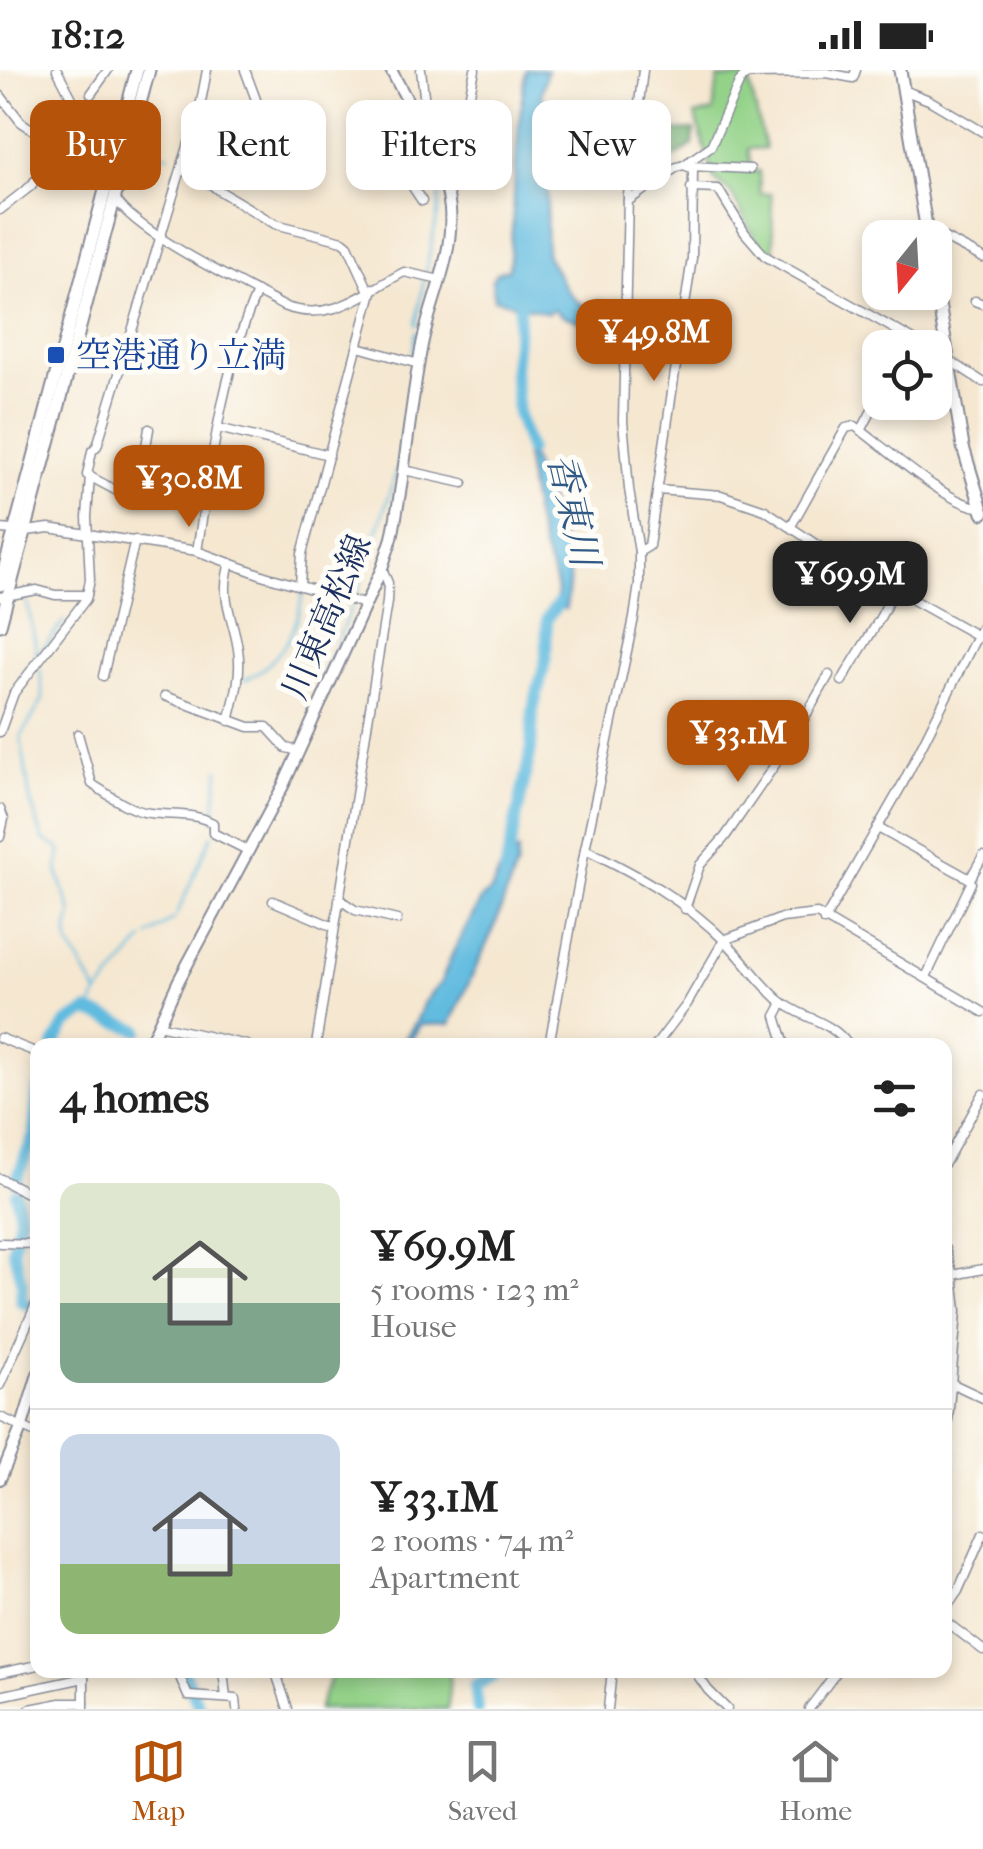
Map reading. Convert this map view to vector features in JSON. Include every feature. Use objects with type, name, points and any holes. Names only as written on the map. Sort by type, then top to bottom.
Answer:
[{"type":"main road","points":[[129,100],[137,70]]},
{"type":"main road","points":[[0,585],[21,530],[149,70]]},
{"type":"main road","name":"川東高松線","points":[[390,70],[406,100]]},
{"type":"main road","points":[[900,70],[925,220]]},
{"type":"main road","points":[[0,626],[106,190]]},
{"type":"main road","name":"川東高松線","points":[[152,1038],[299,751],[382,568],[392,538],[419,364],[448,252],[450,207],[446,190]]},
{"type":"main road","points":[[952,381],[964,448],[982,510]]},
{"type":"main road","points":[[0,1479],[30,1400]]},
{"type":"street","points":[[57,70],[73,100]]},
{"type":"street","points":[[91,94],[108,70]]},
{"type":"street","points":[[201,100],[207,70]]},
{"type":"street","points":[[244,70],[256,100]]},
{"type":"street","points":[[420,70],[425,100]]},
{"type":"street","points":[[468,100],[476,70]]},
{"type":"street","points":[[550,1038],[640,584],[623,421],[628,201],[643,70]]},
{"type":"street","points":[[628,201],[687,166],[710,146],[740,80],[747,74],[827,73],[853,78],[856,70]]},
{"type":"street","points":[[903,90],[930,100],[983,132]]},
{"type":"street","points":[[0,95],[16,118],[30,128]]},
{"type":"street","points":[[687,166],[750,169]]},
{"type":"street","points":[[639,552],[650,546],[691,269],[692,188],[687,166]]},
{"type":"street","points":[[0,732],[14,693],[87,595],[87,472],[181,170]]},
{"type":"street","points":[[0,210],[30,188]]},
{"type":"street","points":[[692,188],[718,189],[745,233],[765,256],[896,330]]},
{"type":"street","points":[[112,190],[134,221],[282,306],[311,314],[336,309],[404,272],[440,280]]},
{"type":"street","points":[[218,190],[275,224],[348,245],[371,290],[302,554],[300,585]]},
{"type":"street","points":[[414,190],[422,202]]},
{"type":"street","points":[[952,240],[982,254]]},
{"type":"street","points":[[198,551],[218,428],[244,321],[257,292]]},
{"type":"street","points":[[358,347],[419,364]]},
{"type":"street","points":[[952,362],[983,382]]},
{"type":"street","points":[[862,430],[867,420]]},
{"type":"street","points":[[791,526],[846,428],[855,426],[941,491],[982,510]]},
{"type":"street","points":[[218,428],[329,454]]},
{"type":"street","points":[[90,476],[118,490],[138,493],[149,429]]},
{"type":"street","points":[[404,470],[463,483]]},
{"type":"street","points":[[658,490],[745,501],[980,637]]},
{"type":"street","points":[[0,528],[49,528],[198,551],[364,604]]},
{"type":"street","points":[[103,676],[135,540]]},
{"type":"street","points":[[230,563],[224,600],[240,668],[230,721]]},
{"type":"street","points":[[317,1038],[387,602],[388,583],[382,568]]},
{"type":"street","points":[[842,681],[864,639],[880,622],[894,588]]},
{"type":"street","points":[[4,597],[38,590],[55,595],[87,595]]},
{"type":"street","points":[[824,921],[878,828],[980,637],[983,624]]},
{"type":"street","points":[[685,908],[700,865],[792,740],[829,675]]},
{"type":"street","points":[[165,696],[248,727],[266,726],[286,748],[299,751]]},
{"type":"street","points":[[78,734],[92,784],[146,813],[201,816],[214,822],[213,832],[248,851]]},
{"type":"street","points":[[0,809],[4,819],[0,837]]},
{"type":"street","points":[[878,828],[970,879]]},
{"type":"street","points":[[586,849],[649,880],[724,940],[782,1003],[844,1038]]},
{"type":"street","points":[[926,977],[983,856]]},
{"type":"street","points":[[339,898],[355,910],[397,920]]},
{"type":"street","points":[[274,902],[334,927]]},
{"type":"street","points":[[661,1038],[687,1004],[724,940],[782,918],[816,914],[983,1012]]},
{"type":"street","points":[[782,1003],[776,1021],[783,1038]]},
{"type":"street","points":[[158,1024],[217,1038]]},
{"type":"street","points":[[0,1038],[30,1050]]},
{"type":"street","points":[[952,1149],[983,1094]]},
{"type":"street","points":[[0,1179],[30,1194]]},
{"type":"street","points":[[953,1275],[983,1269]]},
{"type":"street","points":[[952,1272],[957,1311],[952,1347]]},
{"type":"street","points":[[0,1385],[30,1317]]},
{"type":"street","points":[[952,1383],[983,1398]]},
{"type":"street","points":[[0,1418],[30,1430]]},
{"type":"street","points":[[952,1600],[983,1534]]},
{"type":"street","points":[[952,1627],[983,1650]]},
{"type":"street","points":[[0,1673],[30,1667]]},
{"type":"street","points":[[8,1709],[1,1694],[67,1678]]},
{"type":"street","points":[[30,1709],[62,1702],[84,1706],[84,1678]]},
{"type":"street","points":[[180,1678],[188,1696],[236,1699],[237,1709]]},
{"type":"street","points":[[225,1678],[226,1698]]},
{"type":"street","points":[[278,1678],[288,1709]]},
{"type":"street","points":[[608,1709],[611,1678]]},
{"type":"street","points":[[700,1678],[726,1709]]},
{"type":"street","points":[[809,1709],[832,1678]]},
{"type":"green space","points":[[748,77],[765,148],[748,149],[752,171],[759,171],[760,194],[771,194],[774,255],[760,247],[731,193],[714,179],[695,115],[713,112],[718,79]]},
{"type":"green space","points":[[694,130],[693,145],[671,159],[671,131]]},
{"type":"green space","points":[[331,1678],[450,1678],[448,1709],[318,1709]]},
{"type":"water","points":[[526,70],[547,70],[541,94],[543,100],[532,100],[532,190],[547,190],[546,254],[564,285],[582,305],[589,307],[600,301],[611,304],[613,316],[608,330],[562,316],[554,309],[548,313],[494,299],[492,280],[496,273],[509,269]]},
{"type":"water","points":[[524,433],[537,475],[545,485],[554,524],[572,561],[566,609],[556,608],[550,618],[544,618],[557,599],[557,591],[535,518]]},
{"type":"water","points":[[518,852],[494,928],[450,1024],[420,1025],[412,1038],[405,1038],[424,1002],[441,982],[454,950],[482,898],[491,891],[505,859]]},
{"type":"waterway","points":[[161,154],[169,155]]},
{"type":"waterway","points":[[426,271],[440,190]]},
{"type":"waterway","points":[[416,325],[424,279]]},
{"type":"waterway","name":"香東川","points":[[521,292],[514,369],[518,415],[529,450]]},
{"type":"waterway","points":[[412,359],[416,332]]},
{"type":"waterway","points":[[410,375],[411,366]]},
{"type":"waterway","points":[[408,390],[409,382]]},
{"type":"waterway","points":[[356,597],[399,464],[405,411]]},
{"type":"waterway","points":[[245,680],[268,665],[286,643],[297,618],[302,591]]},
{"type":"waterway","points":[[27,601],[37,653]]},
{"type":"waterway","name":"香東川","points":[[505,871],[531,750],[533,710],[546,658],[547,618],[558,604]]},
{"type":"waterway","points":[[321,682],[352,605]]},
{"type":"waterway","points":[[20,679],[64,621]]},
{"type":"waterway","points":[[40,670],[43,699],[21,737],[30,800],[43,839],[60,849],[58,873],[72,914],[69,944],[98,994],[90,1012]]},
{"type":"waterway","points":[[214,819],[219,769]]},
{"type":"waterway","points":[[177,914],[212,835]]},
{"type":"waterway","points":[[149,936],[175,918]]},
{"type":"waterway","points":[[98,994],[144,939]]},
{"type":"waterway","points":[[58,1038],[66,1024],[87,1011],[139,1030]]},
{"type":"waterway","points":[[16,1181],[30,1145]]},
{"type":"waterway","points":[[16,1194],[20,1218],[13,1249],[22,1284],[21,1301],[30,1305]]},
{"type":"waterway","points":[[186,1678],[200,1709]]},
{"type":"waterway","name":"香東川","points":[[478,1709],[475,1685],[491,1678]]},
{"type":"place","name":"空港通り立満","points":[[56,355]]}]
